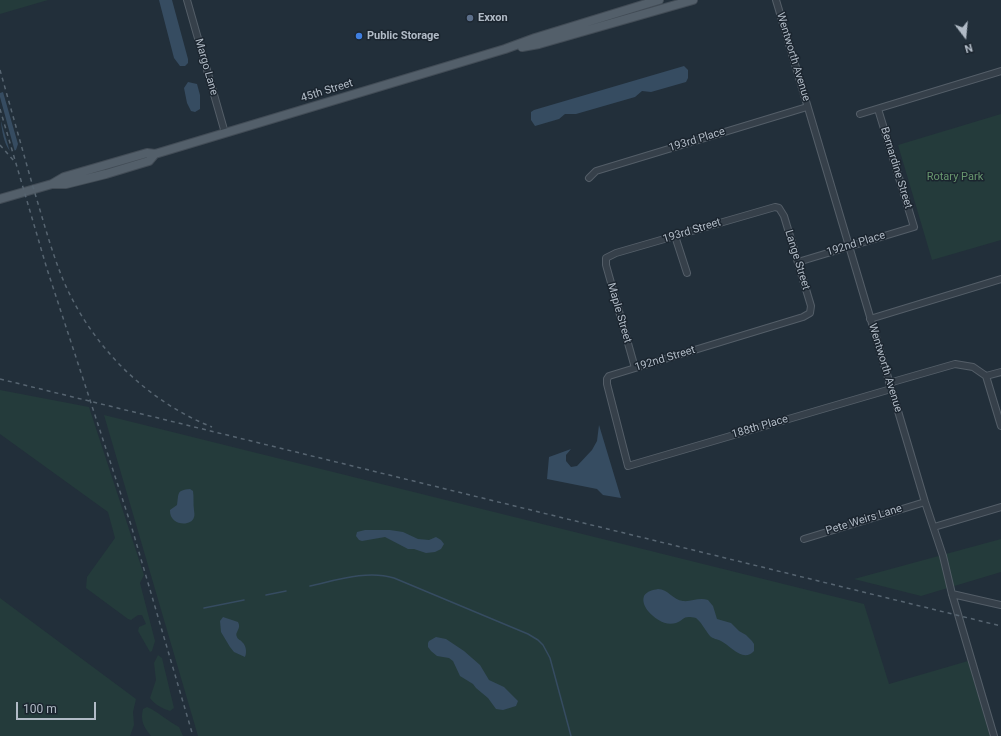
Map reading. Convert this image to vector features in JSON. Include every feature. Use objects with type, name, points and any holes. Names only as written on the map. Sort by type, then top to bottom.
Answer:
[{"type":"main road","points":[[505,50],[536,38],[659,0]]},
{"type":"main road","points":[[505,50],[539,44],[693,0]]},
{"type":"main road","name":"45th Street","points":[[0,199],[52,184],[64,178],[133,157],[147,153],[155,154],[505,50]]},
{"type":"street","name":"Margo Lane","points":[[187,0],[225,133]]},
{"type":"street","name":"Wentworth Avenue","points":[[776,0],[890,386],[943,556],[952,594],[994,736]]},
{"type":"street","points":[[860,114],[1001,71]]},
{"type":"street","name":"193rd Place","points":[[589,178],[596,171],[807,107]]},
{"type":"street","name":"Bernardine Street","points":[[878,109],[914,227]]},
{"type":"street","name":"193rd Street","points":[[606,258],[616,253],[769,208],[779,208]]},
{"type":"street","name":"Lange Street","points":[[779,208],[784,216],[811,306],[810,313]]},
{"type":"street","name":"192nd Place","points":[[798,262],[914,227]]},
{"type":"street","points":[[675,236],[687,273]]},
{"type":"street","name":"Maple Street","points":[[606,258],[606,265],[635,368]]},
{"type":"street","points":[[870,319],[1001,279]]},
{"type":"street","name":"192nd Street","points":[[628,466],[607,379],[612,375],[804,317],[810,313]]},
{"type":"street","name":"188th Place","points":[[628,466],[890,386],[954,364],[973,367],[986,376]]},
{"type":"street","points":[[1001,372],[986,376],[1001,426]]},
{"type":"street","name":"Pete Weirs Lane","points":[[804,539],[925,502]]},
{"type":"street","points":[[934,527],[1001,507]]},
{"type":"street","points":[[952,594],[1001,605]]},
{"type":"green space","points":[[0,0],[48,0],[0,14]]},
{"type":"green space","name":"Rotary Park","points":[[1001,114],[1001,240],[932,260],[898,145]]},
{"type":"green space","points":[[0,390],[89,407],[144,575],[140,583],[155,641],[152,651],[150,652],[138,631],[139,627],[146,624],[142,615],[138,615],[131,620],[128,619],[86,588],[87,577],[115,538],[108,512],[0,434]]},
{"type":"green space","points":[[104,415],[864,604],[889,684],[968,661],[990,736],[198,736]]},
{"type":"green space","points":[[1001,539],[1001,572],[921,596],[854,579]]},
{"type":"green space","points":[[0,598],[136,699],[133,712],[134,725],[130,736],[0,736]]},
{"type":"green space","points":[[158,655],[162,658],[174,708],[170,711],[159,706],[150,698],[156,680],[154,663]]},
{"type":"green space","points":[[147,707],[179,727],[183,736],[151,736],[142,720],[143,709]]},
{"type":"water","points":[[159,0],[172,0],[188,59],[188,63],[185,66],[180,66],[174,58]]},
{"type":"water","points":[[684,66],[688,70],[688,78],[686,82],[651,92],[642,91],[635,97],[576,114],[565,114],[559,119],[535,126],[531,120],[531,112],[534,110]]},
{"type":"water","points":[[188,82],[197,84],[200,95],[200,109],[195,112],[191,111],[187,103],[184,88]]},
{"type":"water","points":[[3,92],[18,144],[16,150],[11,152],[7,147],[1,125],[0,93]]},
{"type":"water","points":[[599,425],[621,498],[603,495],[597,489],[547,479],[549,457],[571,449],[566,455],[566,461],[571,467],[577,466],[592,450],[597,441]]},
{"type":"water","points":[[190,489],[193,491],[194,517],[189,522],[177,522],[173,519],[170,510],[177,505],[179,493],[182,490]]},
{"type":"water","points":[[365,530],[390,530],[403,532],[418,539],[429,540],[436,537],[444,544],[441,549],[435,552],[426,553],[414,549],[408,549],[385,537],[362,541],[359,540],[356,536],[357,532]]},
{"type":"water","points":[[662,589],[676,599],[683,601],[701,599],[708,600],[713,606],[717,619],[731,623],[739,631],[746,635],[754,644],[754,651],[746,655],[737,652],[721,641],[711,637],[696,618],[686,617],[679,622],[672,624],[664,623],[657,619],[648,611],[643,600],[647,593]]},
{"type":"water","points":[[223,617],[238,622],[239,627],[236,635],[245,647],[245,657],[234,652],[221,632],[220,621]]},
{"type":"water","points":[[436,637],[446,639],[464,651],[480,665],[489,680],[504,687],[518,701],[516,706],[503,710],[496,709],[488,698],[473,684],[460,676],[453,661],[449,658],[437,656],[431,651],[428,647],[428,643]]},
{"type":"pier","points":[[0,97],[15,152],[11,154],[0,118]]},
{"type":"waterway","points":[[310,586],[363,575],[394,578],[528,634],[543,645],[550,658],[571,736]]},
{"type":"waterway","points":[[266,595],[286,591]]},
{"type":"waterway","points":[[204,608],[244,600]]},
{"type":"railway","points":[[0,70],[51,247],[64,282],[76,306],[106,349],[124,369],[144,387],[188,416],[212,427]]},
{"type":"railway","points":[[0,109],[47,269],[131,525],[193,736]]},
{"type":"railway","points":[[0,145],[14,161]]},
{"type":"railway","points":[[0,379],[1001,626]]},
{"type":"place","name":"Exxon","points":[[470,18]]},
{"type":"place","name":"Public Storage","points":[[359,36]]}]
